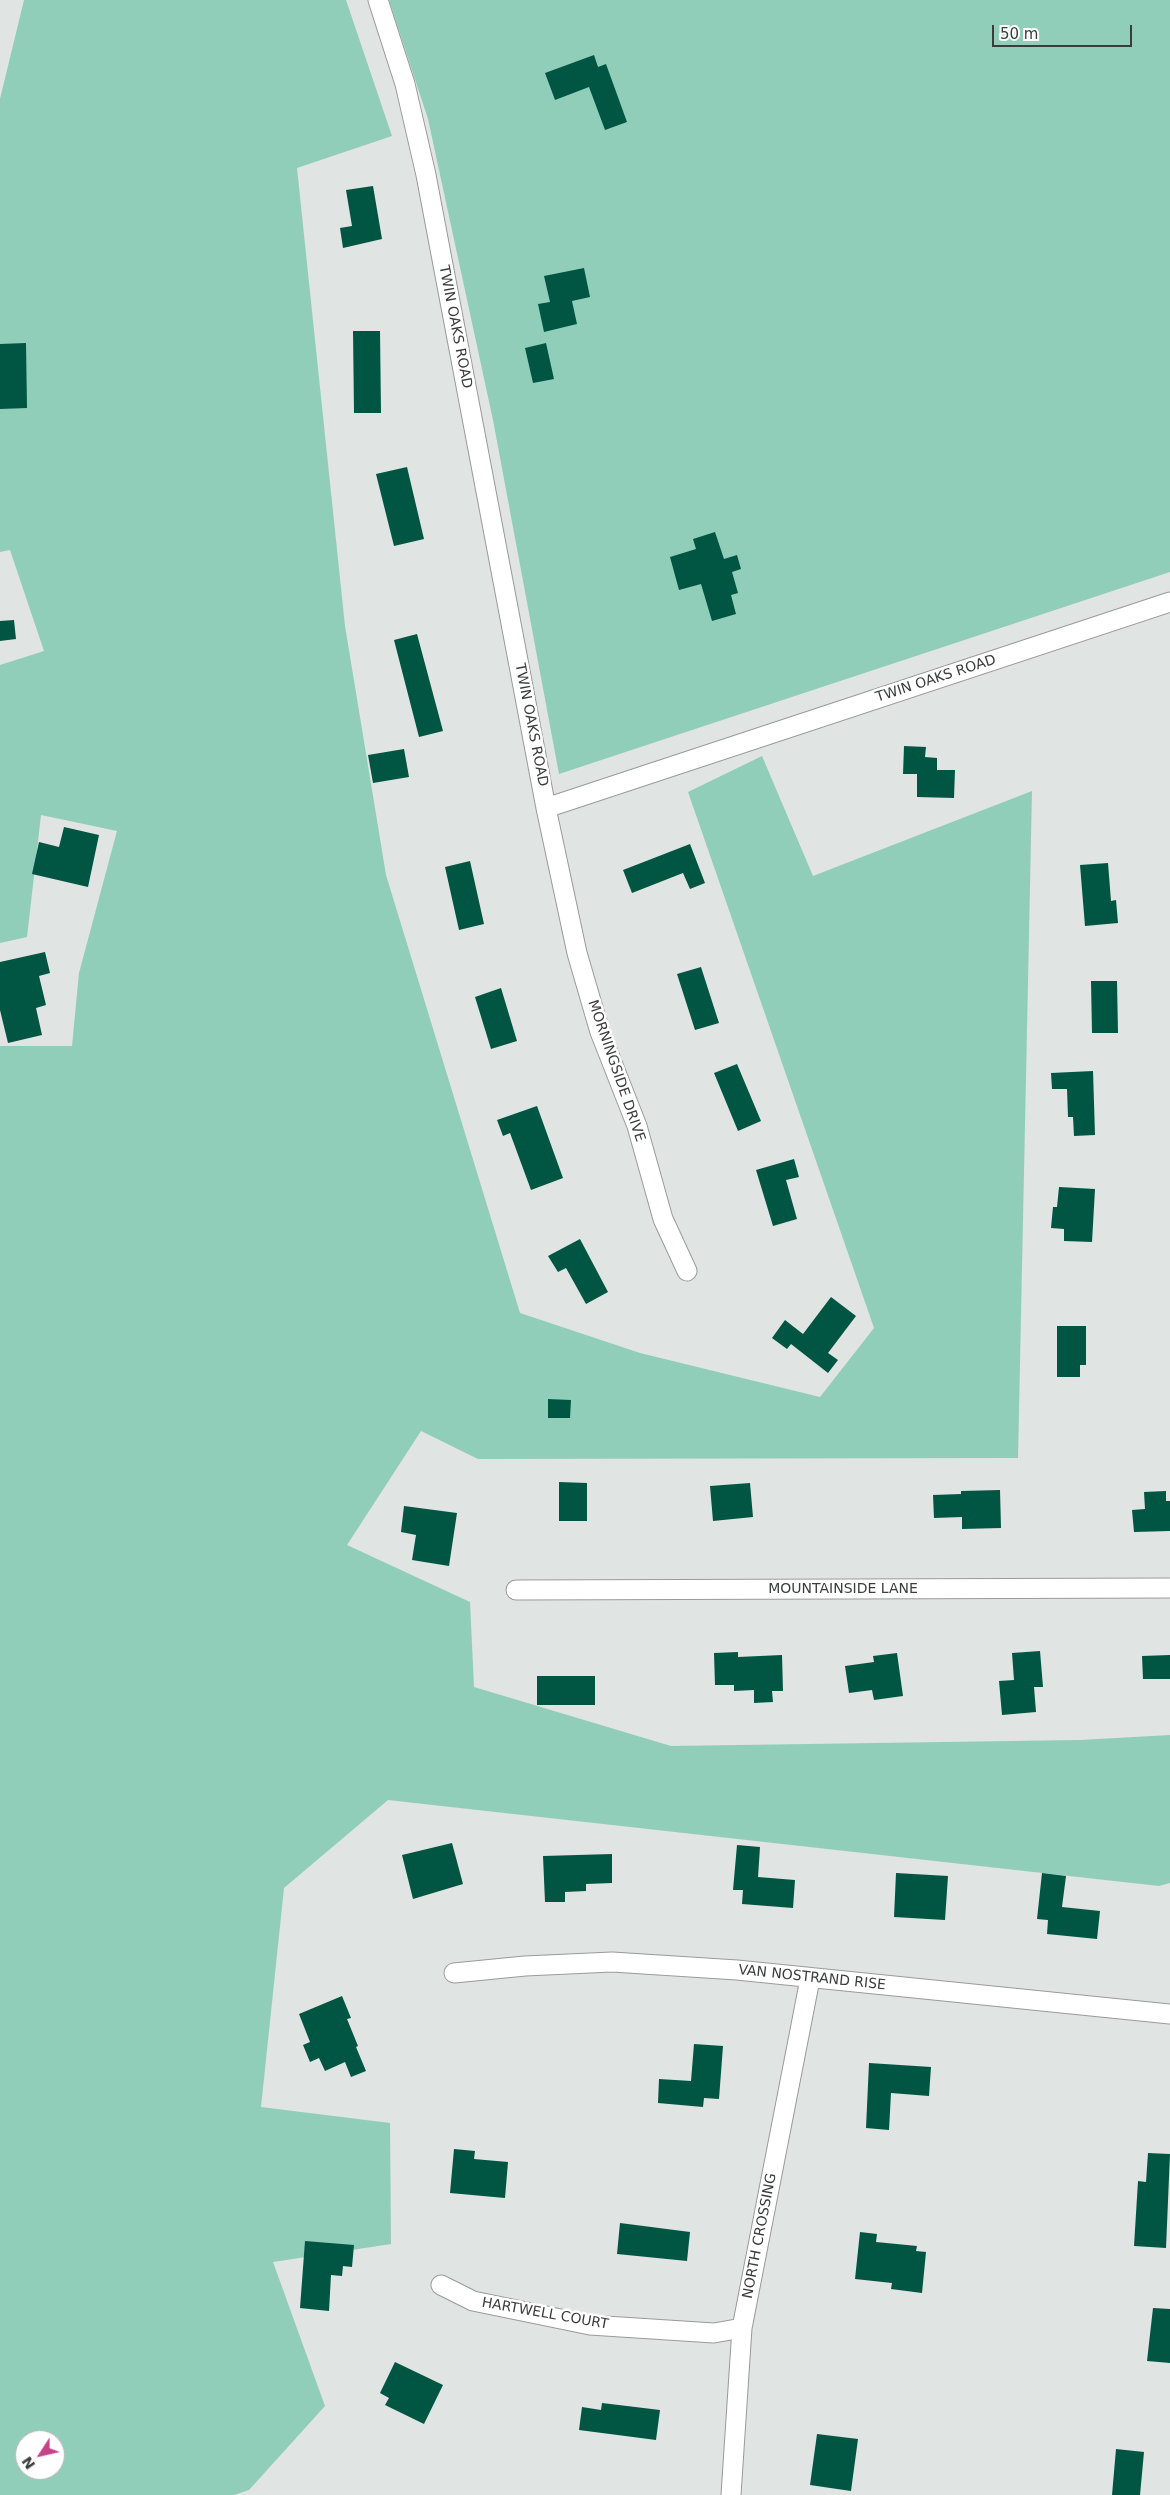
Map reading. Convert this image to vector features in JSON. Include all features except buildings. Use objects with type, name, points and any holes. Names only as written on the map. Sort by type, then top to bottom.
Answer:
[{"type":"street","name":"TWIN OAKS ROAD","points":[[378,0],[405,84],[426,174],[546,808],[1170,602]]},
{"type":"street","name":"MORNINGSIDE DRIVE","points":[[546,808],[577,953],[600,1032],[637,1126],[663,1219],[687,1271]]},
{"type":"street","name":"MOUNTAINSIDE LANE","points":[[516,1590],[1170,1588]]},
{"type":"street","name":"VAN NOSTRAND RISE","points":[[454,1973],[525,1966],[612,1962],[737,1970],[810,1979],[1170,2014]]},
{"type":"street","name":"NORTH CROSSING","points":[[731,2495],[742,2328],[810,1979]]},
{"type":"street","name":"HARTWELL COURT","points":[[441,2285],[473,2301],[590,2325],[714,2333],[742,2328]]},
{"type":"green space","points":[[24,0],[346,0],[392,136],[297,168],[345,626],[386,875],[520,1313],[640,1353],[820,1397],[874,1328],[688,792],[762,756],[813,876],[1032,791],[1018,1458],[478,1459],[421,1431],[347,1545],[470,1602],[474,1687],[671,1746],[1080,1740],[1170,1735],[1170,1883],[1159,1886],[388,1800],[284,1888],[261,2107],[390,2123],[391,2244],[273,2262],[325,2406],[249,2490],[234,2495],[0,2495],[0,1046],[72,1046],[79,973],[117,831],[41,815],[27,937],[0,943],[0,665],[44,651],[10,550],[0,552],[0,99]]},
{"type":"green space","points":[[389,0],[1170,0],[1170,572],[559,774],[493,420],[428,119]]}]
